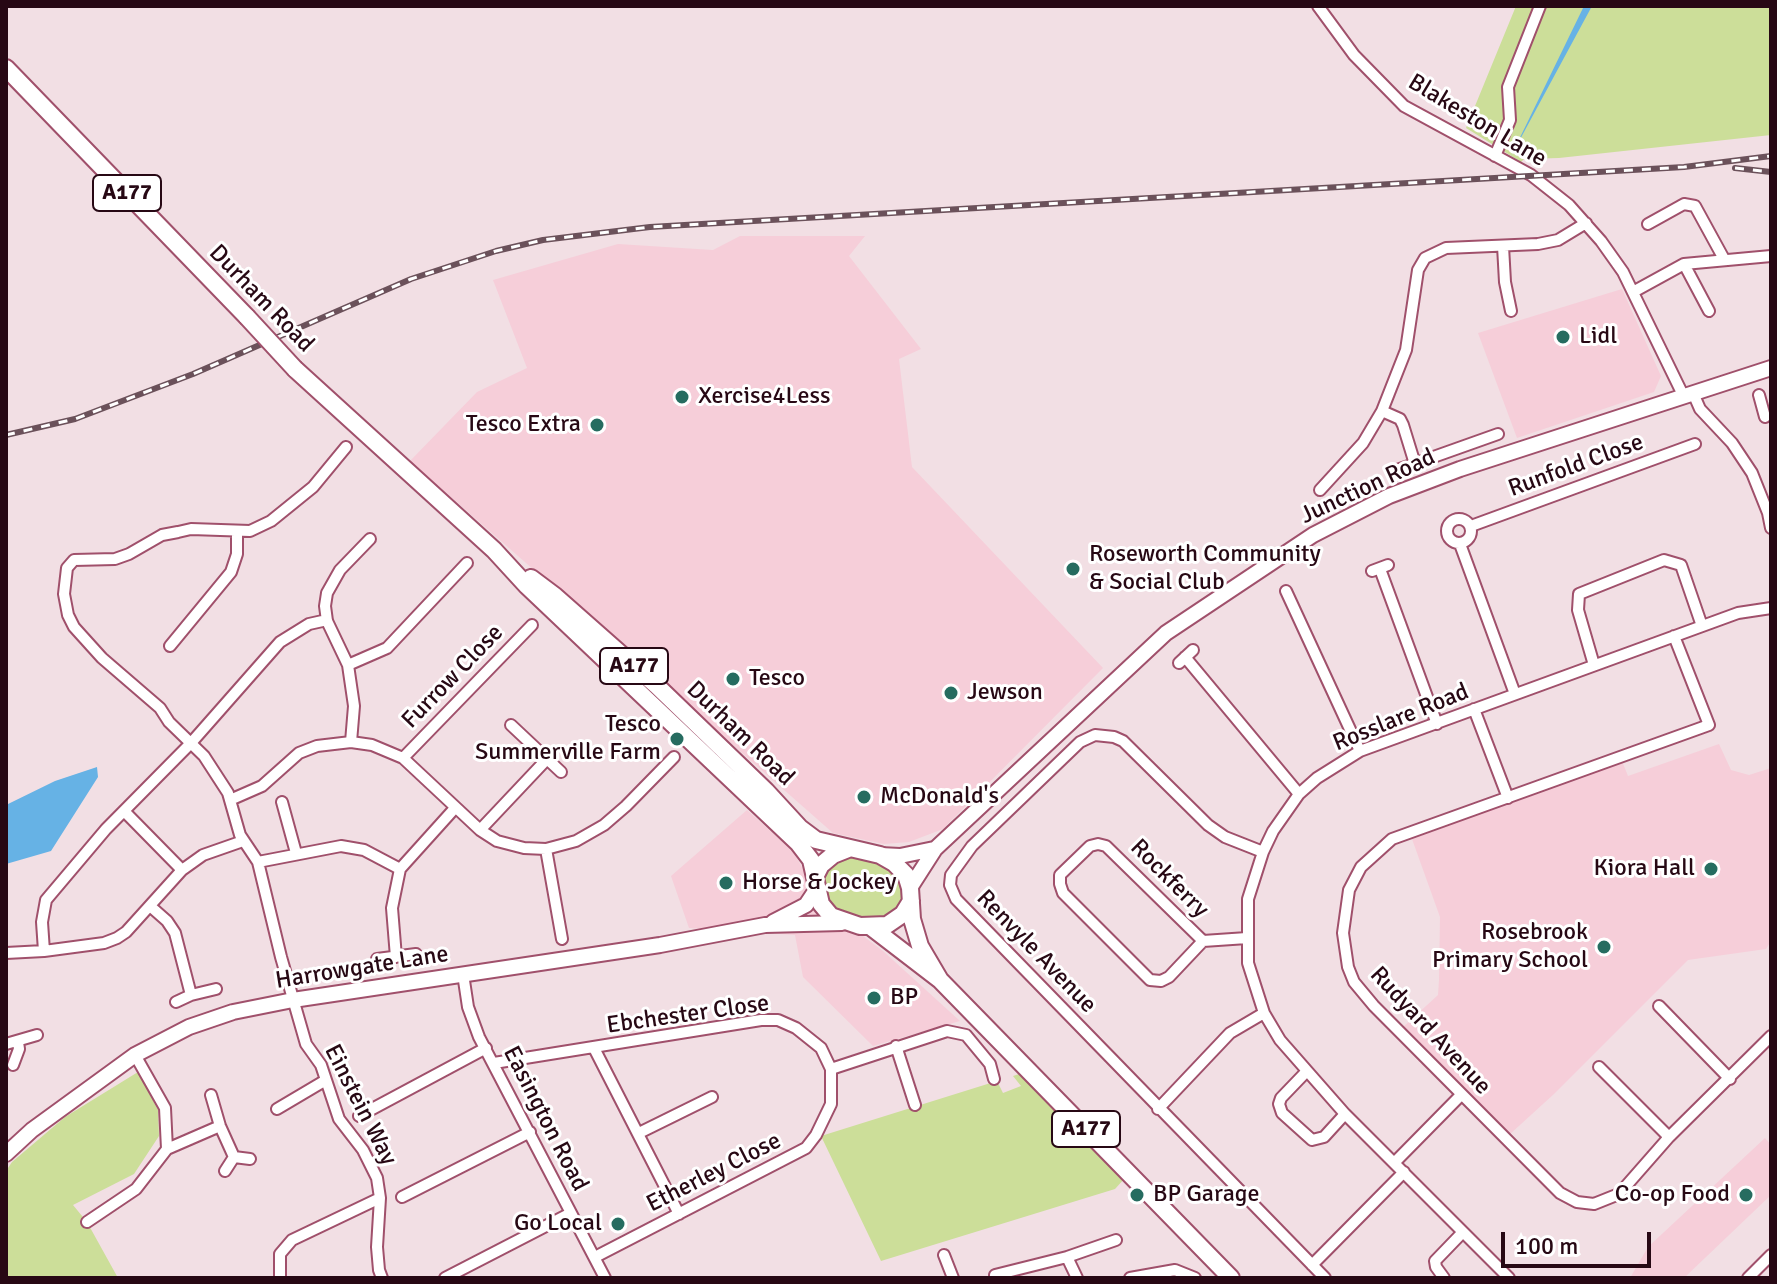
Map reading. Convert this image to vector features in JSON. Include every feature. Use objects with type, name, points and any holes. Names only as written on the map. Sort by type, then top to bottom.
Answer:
[{"type":"main road","name":"Durham Road","points":[[6,68],[295,369],[494,550],[527,586],[798,843],[811,860],[821,904],[831,916],[847,923]]},
{"type":"main road","name":"Junction Road","points":[[910,895],[935,849],[1166,633],[1313,535],[1389,496],[1460,469],[1771,368]]},
{"type":"main road","name":"Durham Road","points":[[494,550],[555,596],[657,686],[800,828],[816,840],[880,855]]},
{"type":"main road","points":[[816,883],[821,865],[833,855],[848,849]]},
{"type":"main road","points":[[880,855],[900,856],[935,849]]},
{"type":"main road","points":[[847,923],[871,927],[887,925],[903,914],[910,895],[906,875],[880,855]]},
{"type":"main road","name":"Harrowgate Lane","points":[[765,925],[806,905],[816,883]]},
{"type":"main road","name":"A177","points":[[910,895],[912,919],[920,946],[940,980]]},
{"type":"main road","name":"Harrowgate Lane","points":[[6,1154],[32,1130],[135,1055],[189,1027],[233,1012],[293,1000],[660,945],[765,925],[847,923]]},
{"type":"main road","name":"A177","points":[[871,927],[940,980],[1231,1278]]},
{"type":"street","name":"Blakeston Lane","points":[[1318,6],[1354,55],[1404,106],[1531,175],[1586,223],[1633,292],[1688,395],[1742,456],[1766,492],[1771,528]]},
{"type":"street","points":[[1495,156],[1510,120],[1508,87],[1540,6]]},
{"type":"street","points":[[1648,224],[1684,204],[1695,206],[1724,259]]},
{"type":"street","points":[[1320,490],[1363,443],[1382,411],[1406,350],[1418,270],[1425,258],[1446,248],[1558,240],[1586,223]]},
{"type":"street","points":[[1503,246],[1505,282],[1511,311]]},
{"type":"street","points":[[1633,292],[1684,264],[1771,256]]},
{"type":"street","points":[[1684,264],[1709,311]]},
{"type":"street","points":[[1764,401],[1765,417]]},
{"type":"street","points":[[1382,411],[1400,419],[1415,464]]},
{"type":"street","points":[[1394,471],[1498,434]]},
{"type":"street","name":"Runfold Close","points":[[1515,694],[1460,544],[1449,539],[1447,528],[1450,523],[1461,519],[1471,526],[1695,444]]},
{"type":"street","points":[[346,447],[313,487],[279,515],[250,531],[191,529],[170,534],[115,559],[74,560],[67,568],[64,594],[74,627],[102,658],[160,708],[218,775],[243,841],[258,862],[325,847],[354,847],[379,856],[400,869]]},
{"type":"street","points":[[1460,544],[1470,537],[1471,526]]},
{"type":"street","points":[[170,646],[231,572],[237,554],[237,531]]},
{"type":"street","points":[[351,742],[354,706],[348,665],[327,620],[327,593],[340,570],[370,539]]},
{"type":"street","points":[[1594,665],[1578,610],[1579,594],[1664,560],[1681,565],[1702,626]]},
{"type":"street","points":[[348,665],[387,648],[467,563]]},
{"type":"street","points":[[1380,568],[1437,724]]},
{"type":"street","points":[[1286,591],[1360,751]]},
{"type":"street","name":"Rosslare Road","points":[[1505,1276],[1306,1072],[1280,1040],[1264,1013],[1248,963],[1247,938],[1248,899],[1263,852],[1273,831],[1299,794],[1317,778],[1360,751],[1738,613],[1771,608]]},
{"type":"street","points":[[44,951],[42,922],[46,900],[106,829],[280,642],[309,624],[327,620]]},
{"type":"street","name":"Furrow Close","points":[[403,758],[532,625]]},
{"type":"street","name":"Rudyard Avenue","points":[[1674,636],[1709,725],[1392,839],[1361,867],[1349,890],[1344,912],[1344,945],[1354,982],[1560,1193],[1577,1202],[1594,1204],[1619,1194],[1669,1137],[1771,1036]]},
{"type":"street","points":[[1186,657],[1299,794]]},
{"type":"street","points":[[1474,709],[1508,798]]},
{"type":"street","points":[[511,725],[561,772]]},
{"type":"street","name":"Renvyle Avenue","points":[[1263,852],[1225,837],[1208,825],[1123,741],[1095,735],[1080,742],[972,846],[951,875],[950,885],[956,899],[1325,1278]]},
{"type":"street","points":[[230,800],[267,782],[299,753],[317,746],[351,742],[372,745],[403,758],[480,830],[507,845],[546,849],[576,841],[604,825],[674,757]]},
{"type":"street","points":[[480,830],[547,759]]},
{"type":"street","points":[[282,802],[296,853]]},
{"type":"street","points":[[396,957],[392,908],[400,869],[455,808]]},
{"type":"street","points":[[124,811],[182,870]]},
{"type":"street","points":[[6,953],[110,941],[126,932],[182,870],[203,855],[243,841]]},
{"type":"street","name":"Rockferry","points":[[1090,846],[1106,846],[1203,941],[1169,977],[1161,981],[1150,980],[1063,893],[1060,875],[1090,846]]},
{"type":"street","points":[[546,849],[562,939]]},
{"type":"street","name":"Einstein Way","points":[[258,862],[306,1044],[321,1065],[339,1119],[363,1150],[377,1178],[380,1198],[377,1247],[382,1278]]},
{"type":"street","points":[[150,906],[175,933],[191,995]]},
{"type":"street","points":[[1203,941],[1247,938]]},
{"type":"street","points":[[377,959],[416,954]]},
{"type":"street","name":"Easington Road","points":[[463,974],[468,1007],[486,1048],[605,1278]]},
{"type":"street","points":[[176,1002],[216,989]]},
{"type":"street","points":[[1659,1006],[1730,1079]]},
{"type":"street","points":[[1158,1109],[1230,1033],[1264,1013]]},
{"type":"street","name":"Ebchester Close","points":[[494,1063],[778,1020],[796,1028],[821,1048],[831,1069]]},
{"type":"street","points":[[831,1069],[947,1031],[966,1035],[990,1064],[994,1079]]},
{"type":"street","points":[[6,1044],[37,1035]]},
{"type":"street","points":[[13,1065],[19,1049],[18,1042]]},
{"type":"street","points":[[896,1046],[915,1105]]},
{"type":"street","points":[[359,1116],[486,1048]]},
{"type":"street","points":[[594,1048],[679,1214]]},
{"type":"street","points":[[135,1055],[165,1108],[167,1149]]},
{"type":"street","points":[[1599,1067],[1669,1137]]},
{"type":"street","name":"Etherley Close","points":[[595,1257],[806,1148],[831,1104],[831,1069]]},
{"type":"street","points":[[1306,1072],[1281,1098],[1282,1113],[1312,1140],[1324,1137],[1345,1114]]},
{"type":"street","points":[[277,1109],[326,1080]]},
{"type":"street","points":[[211,1095],[234,1157]]},
{"type":"street","points":[[1395,1162],[1461,1095]]},
{"type":"street","points":[[639,1133],[698,1098],[712,1097]]},
{"type":"street","points":[[87,1222],[136,1189],[167,1149],[220,1126]]},
{"type":"street","points":[[402,1197],[530,1132]]},
{"type":"street","points":[[234,1157],[250,1159]]},
{"type":"street","points":[[225,1171],[234,1157]]},
{"type":"street","points":[[1312,1265],[1404,1172]]},
{"type":"street","points":[[278,1278],[280,1254],[292,1240],[380,1198]]},
{"type":"street","points":[[445,1278],[571,1213]]},
{"type":"street","points":[[1444,1278],[1435,1261],[1463,1232]]},
{"type":"street","points":[[995,1275],[1067,1257],[1116,1240]]},
{"type":"street","points":[[944,1255],[953,1278]]},
{"type":"street","points":[[1748,1278],[1771,1255]]},
{"type":"street","points":[[1067,1257],[1077,1278]]},
{"type":"street","points":[[1130,1278],[1175,1270],[1195,1278]]},
{"type":"shaded area","points":[[740,236],[865,236],[849,256],[921,349],[899,359],[912,467],[1103,668],[943,829],[909,842],[884,844],[833,833],[410,461],[477,392],[527,368],[493,280],[618,244],[713,250]]},
{"type":"shaded area","points":[[1622,289],[1661,376],[1654,392],[1517,438],[1478,333]]},
{"type":"shaded area","name":"Rosebrook Primary School","points":[[1719,744],[1731,770],[1749,775],[1771,768],[1771,941],[1766,949],[1688,960],[1509,1135],[1402,1028],[1438,995],[1439,980],[1440,917],[1412,839],[1622,761],[1628,776]]},
{"type":"shaded area","points":[[747,810],[793,851],[824,907],[883,951],[960,1021],[873,1046],[803,977],[795,935],[689,928],[671,876]]},
{"type":"shaded area","points":[[1765,1138],[1771,1145],[1771,1195],[1684,1278],[1630,1278],[1648,1247]]},
{"type":"green space","points":[[1516,6],[1771,6],[1771,135],[1524,159],[1521,162],[1466,128]]},
{"type":"green space","points":[[848,858],[869,860],[889,869],[901,883],[900,907],[889,917],[863,920],[840,912],[826,898],[823,877],[831,866]]},
{"type":"green space","points":[[138,1072],[158,1110],[159,1136],[134,1174],[73,1205],[87,1222],[118,1278],[6,1278],[6,1171],[12,1162],[65,1117]]},
{"type":"green space","points":[[1022,1073],[1071,1124],[1062,1133],[1066,1137],[1076,1128],[1125,1178],[1115,1189],[881,1261],[821,1136],[997,1081],[1003,1093],[1021,1086],[1013,1076]]},
{"type":"water","points":[[1584,6],[1592,6],[1511,156]]},
{"type":"water","points":[[97,767],[98,777],[51,851],[6,864],[6,805],[55,781]]},
{"type":"railway","points":[[6,435],[75,419],[193,374],[411,279],[496,251],[543,240],[650,227],[1684,167],[1771,156]]},
{"type":"railway","points":[[1735,168],[1771,172]]},
{"type":"place","name":"Lidl","points":[[1563,337]]},
{"type":"place","name":"Xercise4Less","points":[[682,397]]},
{"type":"place","name":"Tesco Extra","points":[[597,425]]},
{"type":"place","name":"Roseworth Community & Social Club","points":[[1073,569]]},
{"type":"place","name":"Tesco","points":[[733,679]]},
{"type":"place","name":"Jewson","points":[[951,693]]},
{"type":"place","name":"Tesco Summerville Farm","points":[[677,739]]},
{"type":"place","name":"McDonald's","points":[[864,797]]},
{"type":"place","name":"Kiora Hall","points":[[1711,869]]},
{"type":"place","name":"Horse & Jockey","points":[[726,883]]},
{"type":"place","name":"Rosebrook Primary School","points":[[1604,947]]},
{"type":"place","name":"BP","points":[[874,998]]},
{"type":"place","name":"BP Garage","points":[[1137,1195]]},
{"type":"place","name":"Co-op Food","points":[[1746,1195]]},
{"type":"place","name":"Go Local","points":[[618,1224]]}]
